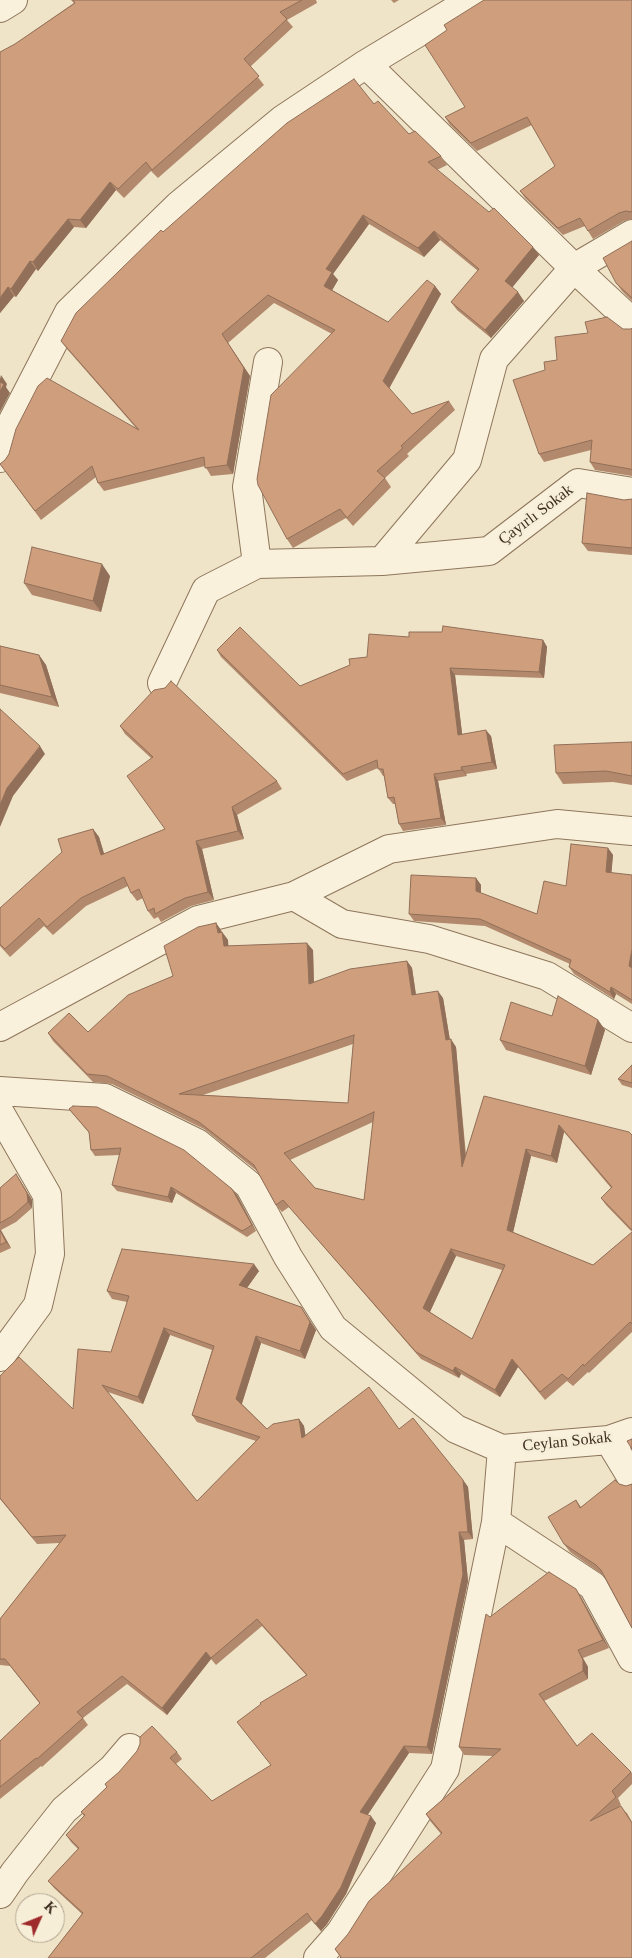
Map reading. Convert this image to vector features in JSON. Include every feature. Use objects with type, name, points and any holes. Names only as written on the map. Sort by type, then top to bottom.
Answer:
[{"type":"street","points":[[0,8],[13,0]]},
{"type":"street","points":[[0,458],[7,432],[69,312],[179,205],[282,120],[366,64],[472,0]]},
{"type":"street","points":[[366,64],[574,268],[632,322]]},
{"type":"street","points":[[382,561],[467,460],[494,360],[574,268],[632,234]]},
{"type":"street","points":[[162,683],[206,590],[257,564],[247,488],[268,362]]},
{"type":"street","name":"Çayırlı Sokak","points":[[257,564],[382,561],[488,550],[578,483],[632,492]]},
{"type":"street","points":[[0,1027],[198,920],[294,896],[389,849],[557,824],[632,831]]},
{"type":"street","points":[[294,896],[342,924],[429,939],[547,976],[632,1028]]},
{"type":"street","points":[[0,1091],[105,1098],[198,1143],[249,1185],[288,1257],[333,1328],[456,1429],[502,1449],[496,1522],[445,1769],[340,1933],[318,1958]]},
{"type":"street","points":[[0,1113],[47,1195],[50,1254],[38,1305],[0,1357]]},
{"type":"street","points":[[621,1436],[632,1478]]},
{"type":"street","name":"Ceylan Sokak","points":[[502,1449],[621,1436]]},
{"type":"street","points":[[496,1522],[593,1586],[632,1658]]},
{"type":"street","points":[[0,1894],[64,1810],[112,1768],[130,1748]]},
{"type":"building","points":[[73,0],[302,0],[280,12],[287,19],[244,59],[259,76],[152,170],[146,162],[118,189],[110,182],[80,220],[68,219],[33,262],[30,261],[11,289],[8,287],[0,298],[0,52],[15,44],[75,3]]},
{"type":"building","points":[[484,0],[632,0],[632,212],[619,213],[588,231],[580,218],[558,228],[520,191],[555,166],[527,117],[471,143],[445,117],[465,107],[425,45],[447,30],[444,25]]},
{"type":"building","points":[[354,79],[374,104],[378,101],[409,134],[415,131],[441,156],[428,162],[489,212],[494,208],[533,247],[505,281],[518,292],[485,330],[451,302],[479,269],[434,231],[418,248],[363,215],[326,269],[332,272],[324,286],[388,322],[427,280],[435,286],[383,381],[412,414],[449,401],[401,446],[403,448],[377,471],[385,478],[347,518],[340,509],[287,539],[258,485],[257,479],[271,395],[335,330],[268,295],[222,334],[244,368],[227,465],[205,468],[204,457],[98,483],[92,466],[35,511],[0,464],[9,454],[16,429],[38,386],[47,378],[139,430],[61,341],[76,313],[161,230],[163,232],[287,123]]},
{"type":"building","points":[[632,241],[632,298],[616,283],[603,258]]},
{"type":"building","points":[[607,317],[623,329],[632,328],[632,470],[590,462],[592,440],[539,454],[513,380],[545,370],[544,362],[557,360],[555,337],[588,333],[585,322]]},
{"type":"building","points":[[0,382],[4,384],[0,392]]},
{"type":"building","points":[[587,493],[624,500],[632,499],[632,548],[582,543]]},
{"type":"building","points":[[32,547],[102,564],[93,601],[24,583]]},
{"type":"building","points":[[443,626],[543,640],[539,672],[450,668],[458,735],[486,730],[492,762],[461,767],[462,770],[434,774],[441,818],[399,824],[394,797],[388,798],[383,769],[378,769],[377,760],[343,774],[217,650],[240,627],[300,686],[350,665],[349,659],[367,657],[369,634],[409,637],[409,632],[442,632]]},
{"type":"building","points":[[0,646],[39,655],[52,697],[0,685]]},
{"type":"building","points":[[171,681],[277,781],[232,807],[238,831],[196,841],[208,892],[185,898],[155,914],[154,908],[148,911],[139,889],[131,893],[124,877],[81,898],[47,927],[39,918],[5,949],[0,944],[0,908],[62,852],[58,839],[93,829],[101,855],[165,829],[127,776],[153,757],[120,726],[154,690],[165,688]]},
{"type":"building","points":[[0,709],[40,746],[7,788],[0,805]]},
{"type":"building","points":[[632,742],[632,776],[606,771],[556,773],[554,745]]},
{"type":"building","points":[[571,844],[608,848],[606,872],[632,875],[632,949],[629,966],[632,968],[632,1000],[611,987],[610,992],[569,967],[571,960],[480,919],[409,914],[411,875],[476,878],[476,891],[537,914],[544,881],[566,886]]},
{"type":"building","points":[[216,923],[218,933],[222,932],[224,946],[307,943],[309,984],[350,969],[407,961],[412,995],[438,991],[446,1040],[451,1039],[462,1167],[484,1096],[629,1132],[632,1135],[632,1230],[601,1198],[612,1187],[559,1125],[551,1156],[526,1149],[507,1230],[593,1265],[632,1232],[632,1324],[630,1322],[568,1379],[562,1374],[540,1392],[512,1359],[495,1390],[455,1367],[453,1371],[416,1352],[283,1200],[276,1205],[254,1165],[199,1122],[107,1076],[87,1074],[48,1033],[69,1013],[88,1032],[128,995],[173,976],[164,946],[198,927]],"holes":[[[354,1035],[348,1103],[179,1094]],[[374,1112],[364,1200],[315,1188],[284,1153]],[[451,1249],[505,1265],[472,1339],[423,1308]]]},
{"type":"building","points":[[558,996],[598,1020],[585,1066],[500,1040],[511,1002],[552,1016]]},
{"type":"building","points":[[632,1065],[632,1083],[618,1079]]},
{"type":"building","points":[[73,1106],[97,1107],[184,1150],[232,1189],[252,1225],[242,1231],[171,1187],[168,1197],[112,1185],[121,1148],[91,1150],[89,1132],[69,1109]]},
{"type":"building","points":[[16,1174],[27,1193],[28,1202],[12,1216],[0,1223],[0,1188]]},
{"type":"building","points":[[0,1230],[6,1242],[0,1245]]},
{"type":"building","points":[[122,1249],[254,1264],[239,1285],[301,1307],[310,1322],[300,1351],[256,1336],[236,1399],[267,1429],[273,1424],[299,1419],[302,1438],[369,1387],[399,1429],[413,1418],[463,1480],[468,1532],[459,1532],[463,1574],[427,1747],[404,1746],[360,1812],[371,1816],[341,1887],[322,1916],[315,1924],[307,1913],[251,1958],[48,1958],[60,1943],[65,1943],[65,1936],[83,1913],[65,1897],[65,1893],[61,1893],[48,1881],[79,1848],[66,1835],[85,1815],[81,1812],[107,1787],[105,1784],[119,1772],[137,1751],[140,1737],[152,1726],[177,1752],[170,1758],[212,1801],[271,1765],[237,1722],[260,1703],[307,1675],[257,1619],[211,1658],[206,1652],[162,1708],[122,1676],[77,1712],[83,1718],[37,1759],[0,1787],[0,1741],[40,1703],[5,1659],[0,1659],[0,1619],[66,1535],[32,1537],[0,1498],[0,1376],[19,1357],[73,1409],[78,1349],[111,1352],[129,1296],[107,1291]],"holes":[[[164,1328],[214,1346],[192,1415],[260,1437],[197,1501],[102,1385],[138,1397]]]},
{"type":"building","points":[[632,1439],[632,1449],[627,1441]]},
{"type":"building","points":[[615,1480],[619,1484],[626,1486],[632,1484],[632,1628],[601,1570],[564,1544],[548,1517],[576,1500],[580,1508]]},
{"type":"building","points":[[549,1572],[576,1589],[603,1640],[578,1650],[583,1660],[583,1671],[539,1694],[577,1746],[592,1733],[631,1772],[612,1791],[616,1797],[590,1821],[621,1806],[632,1823],[632,1958],[340,1958],[335,1949],[348,1934],[369,1901],[442,1833],[426,1814],[501,1749],[459,1747],[486,1614],[490,1617]]}]
